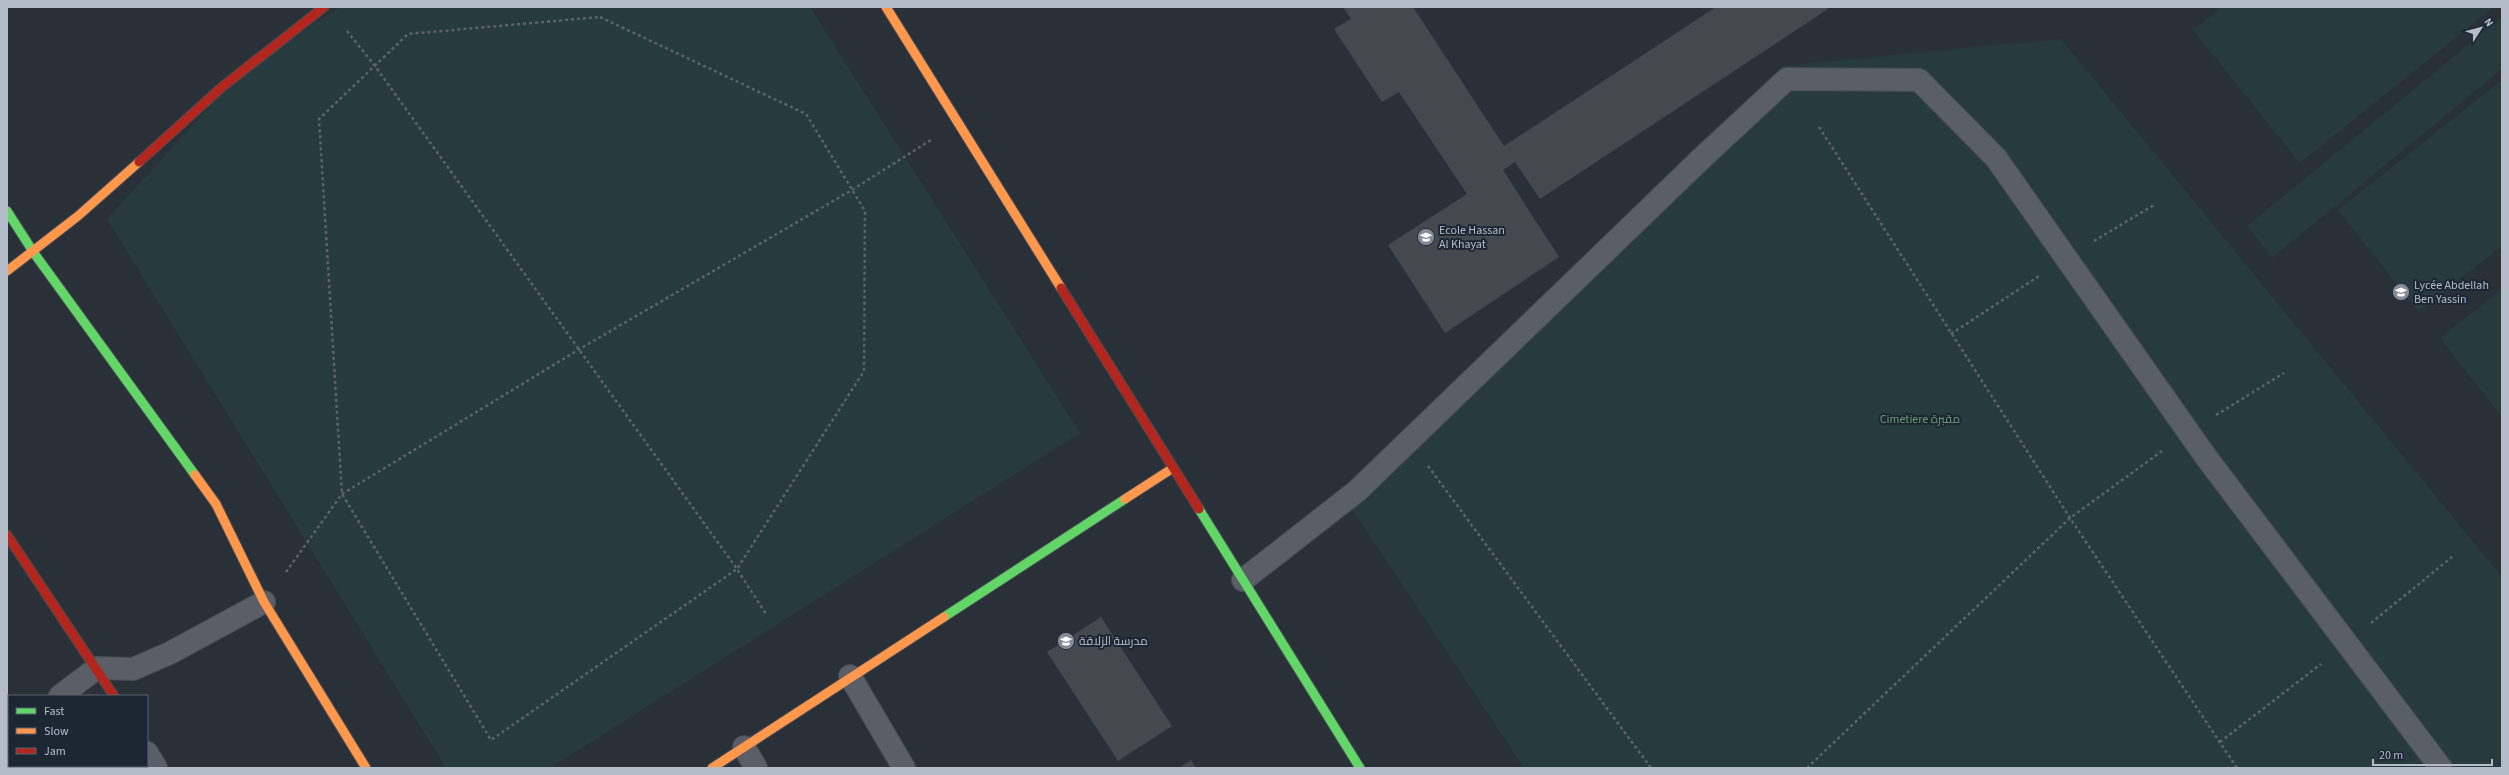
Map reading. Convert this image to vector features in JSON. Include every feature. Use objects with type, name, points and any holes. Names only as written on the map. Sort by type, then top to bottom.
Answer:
[{"type":"street","points":[[7,271],[34,253],[99,201],[189,116],[252,62],[324,7]]},
{"type":"street","points":[[886,7],[1360,768]]},
{"type":"street","points":[[1243,580],[1357,491],[1703,156],[1787,79],[1919,80],[1996,158],[2189,432],[2441,768]]},
{"type":"street","points":[[7,211],[34,253],[216,504],[264,602],[366,768]]},
{"type":"street","points":[[712,768],[850,676],[1173,468]]},
{"type":"street","points":[[7,535],[97,668],[113,695]]},
{"type":"street","points":[[61,695],[97,668],[133,669],[170,653],[264,602]]},
{"type":"street","points":[[850,676],[904,768]]},
{"type":"street","points":[[744,747],[756,768]]},
{"type":"street","points":[[148,755],[156,768]]},
{"type":"path","points":[[600,17],[806,114],[865,211],[864,370],[737,569],[491,740],[342,494],[319,119],[374,66],[408,34],[600,17]]},
{"type":"path","points":[[342,25],[374,66],[737,569],[766,614]]},
{"type":"path","points":[[264,602],[342,494],[578,350],[852,190],[958,123]]},
{"type":"path","points":[[1819,127],[2070,518],[2237,768]]},
{"type":"path","points":[[1807,768],[2070,518],[2189,432],[2284,373]]},
{"type":"path","points":[[1409,440],[1651,768]]},
{"type":"green space","points":[[340,7],[810,7],[1080,433],[550,768],[446,768],[107,219],[241,72]]},
{"type":"green space","points":[[2222,7],[2494,7],[2300,163],[2193,30]]},
{"type":"green space","points":[[2502,17],[2502,69],[2272,258],[2247,226]]},
{"type":"green space","name":"Cimetiere مقبرة","points":[[2061,39],[2502,577],[2502,768],[1524,768],[1355,514],[1339,493],[1783,66]]},
{"type":"green space","points":[[2502,80],[2502,246],[2419,312],[2338,210]]},
{"type":"green space","points":[[2502,289],[2502,417],[2440,338]]},
{"type":"building","points":[[1343,7],[1413,7],[1504,146],[1716,7],[1826,7],[1828,9],[1540,199],[1515,162],[1503,170],[1559,257],[1445,333],[1388,245],[1467,194],[1399,92],[1382,102],[1334,29],[1351,19]]},
{"type":"building","points":[[1101,617],[1172,726],[1118,761],[1047,652]]},
{"type":"building","points":[[1191,760],[1196,768],[1179,768]]},
{"type":"traffic: fast","points":[[7,211],[34,253],[195,475]]},
{"type":"traffic: fast","points":[[944,617],[1125,499]]},
{"type":"traffic: fast","points":[[1199,509],[1360,768]]},
{"type":"traffic: slow","points":[[886,7],[1061,288]]},
{"type":"traffic: slow","points":[[7,271],[78,216],[139,162]]},
{"type":"traffic: slow","points":[[1125,499],[1173,468]]},
{"type":"traffic: slow","points":[[195,475],[216,504],[264,602],[366,768]]},
{"type":"traffic: slow","points":[[712,768],[944,617]]},
{"type":"traffic: jam","points":[[139,162],[222,87],[324,7]]},
{"type":"traffic: jam","points":[[1061,288],[1199,509]]},
{"type":"traffic: jam","points":[[7,535],[113,695]]},
{"type":"place","name":"Ecole Hassan Al Khayat","points":[[1426,237]]},
{"type":"place","name":"Lycée Abdellah Ben Yassin","points":[[2401,292]]},
{"type":"place","name":"مدرسة الزلاقة","points":[[1066,641]]}]
